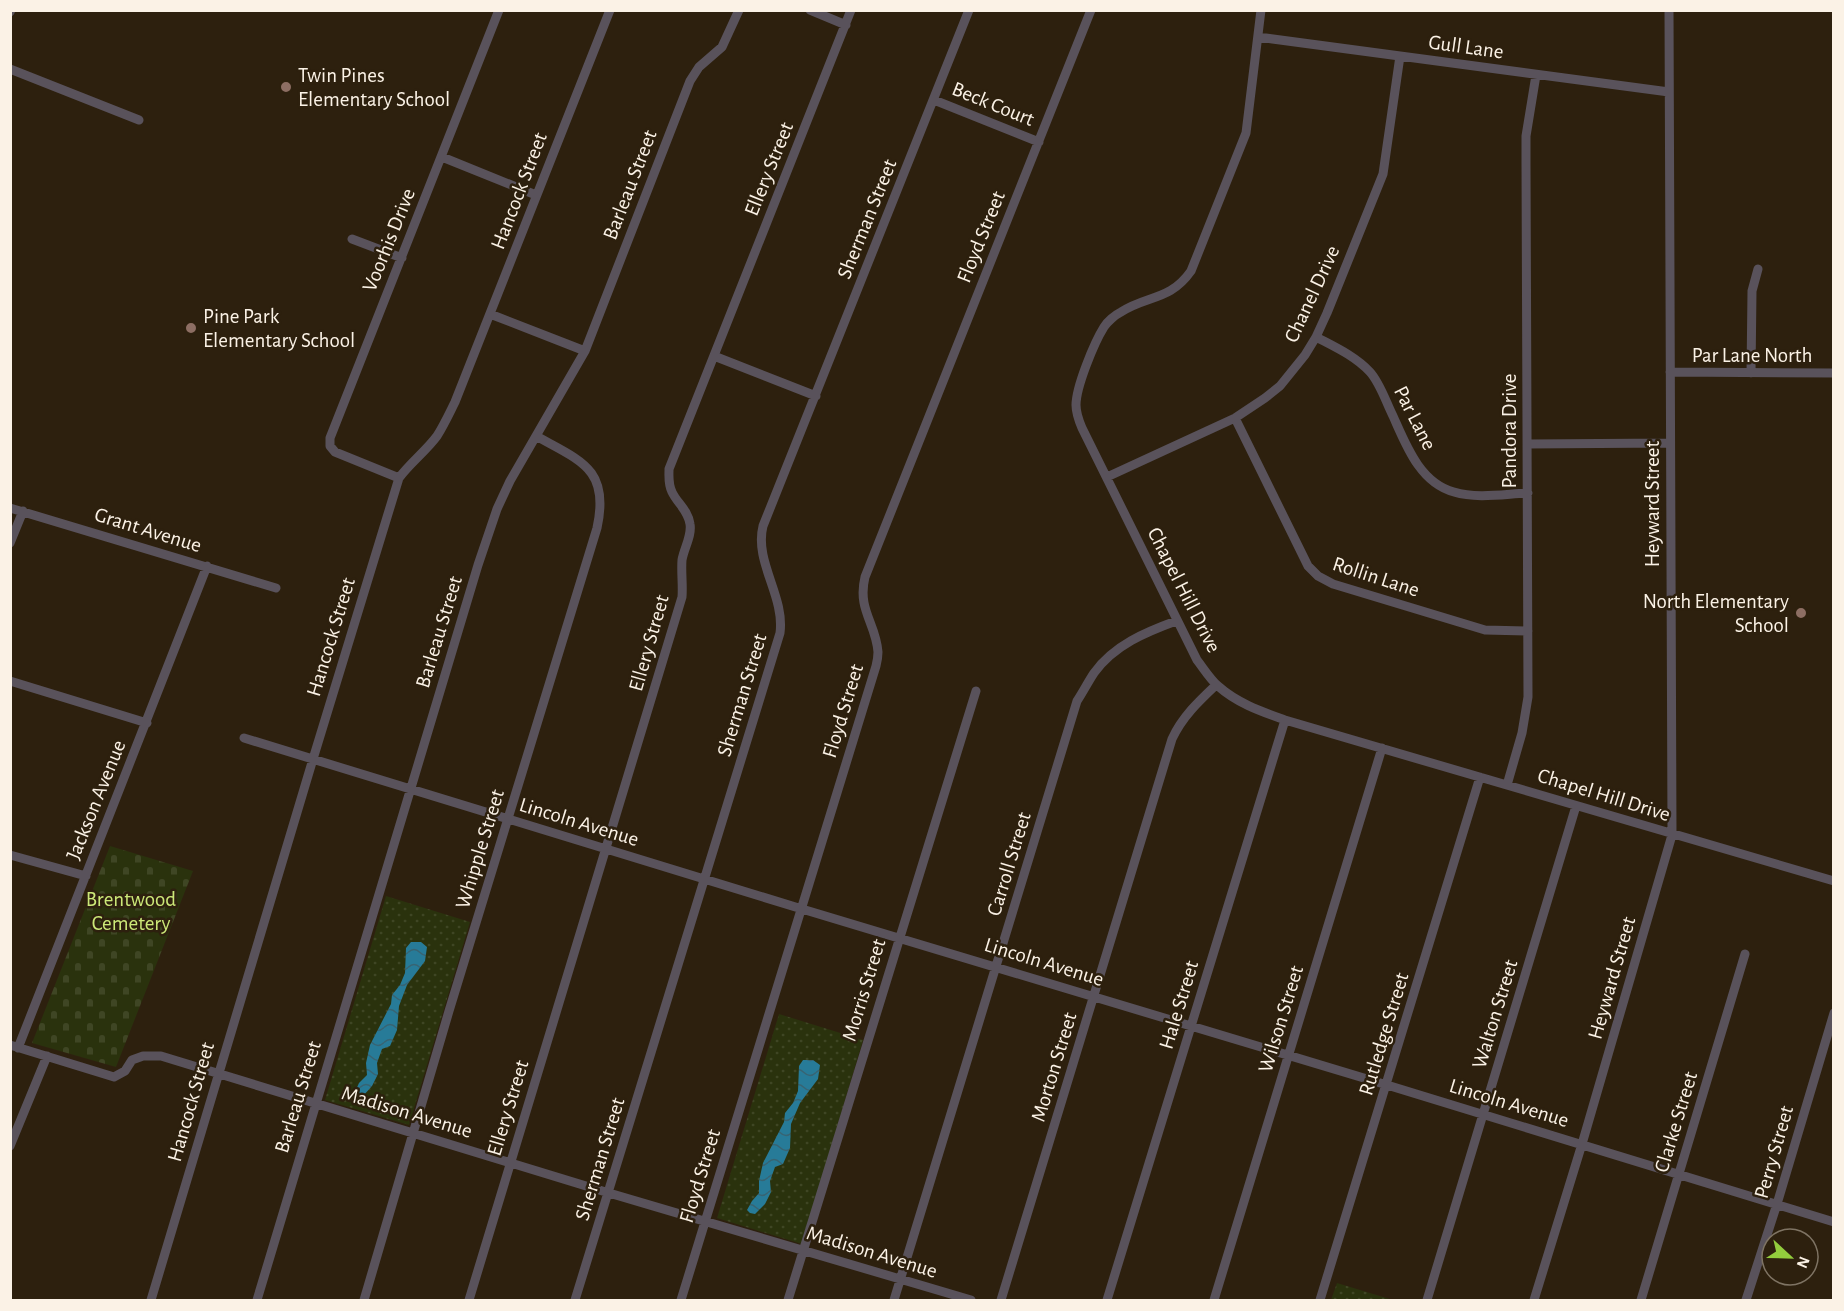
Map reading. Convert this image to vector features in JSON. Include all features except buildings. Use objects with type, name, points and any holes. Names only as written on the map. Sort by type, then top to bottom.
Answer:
[{"type":"street","name":"Voorhis Drive","points":[[399,478],[335,452],[330,446],[330,438],[500,10]]},
{"type":"street","name":"Hancock Street","points":[[151,1300],[399,478],[411,462],[436,437],[446,422],[610,10]]},
{"type":"street","name":"Barleau Street","points":[[257,1300],[410,789],[497,509],[510,481],[585,351],[690,81],[699,67],[722,46],[739,10]]},
{"type":"street","points":[[810,10],[846,25]]},
{"type":"street","name":"Ellery Street","points":[[470,1300],[682,597],[682,563],[690,524],[686,512],[672,493],[669,469],[851,10]]},
{"type":"street","name":"Sherman Street","points":[[575,1300],[780,633],[782,621],[760,538],[763,526],[969,10]]},
{"type":"street","name":"Floyd Street","points":[[681,1300],[876,666],[878,653],[863,600],[862,590],[865,577],[1091,10]]},
{"type":"street","name":"Chapel Hill Drive","points":[[1261,10],[1246,133],[1191,271],[1182,284],[1173,290],[1121,311],[1105,326],[1077,394],[1076,408],[1082,428],[1197,660],[1216,684],[1232,697],[1253,709],[1284,720],[1833,881]]},
{"type":"street","name":"Heyward Street","points":[[1534,1300],[1672,835],[1669,10]]},
{"type":"street","name":"Gull Lane","points":[[1258,38],[1669,92]]},
{"type":"street","name":"Chanel Drive","points":[[1107,477],[1235,417],[1265,398],[1294,370],[1316,337],[1383,174],[1400,56]]},
{"type":"street","points":[[10,69],[138,120]]},
{"type":"street","name":"Pandora Drive","points":[[1507,785],[1526,716],[1528,697],[1526,136],[1536,75]]},
{"type":"street","name":"Beck Court","points":[[934,100],[1039,142]]},
{"type":"street","points":[[442,157],[536,195]]},
{"type":"street","points":[[352,239],[402,258]]},
{"type":"street","points":[[1751,374],[1752,291],[1758,269]]},
{"type":"street","points":[[490,314],[585,351]]},
{"type":"street","name":"Par Lane","points":[[1316,337],[1356,359],[1371,374],[1409,451],[1421,469],[1436,483],[1453,492],[1472,495],[1528,494]]},
{"type":"street","points":[[714,356],[816,396]]},
{"type":"street","name":"Par Lane North","points":[[1670,372],[1833,373]]},
{"type":"street","name":"Rollin Lane","points":[[1235,417],[1308,566],[1318,576],[1333,584],[1485,630],[1528,631]]},
{"type":"street","name":"Whipple Street","points":[[364,1300],[601,510],[601,493],[595,478],[584,465],[536,436]]},
{"type":"street","points":[[1528,444],[1670,442]]},
{"type":"street","name":"Grant Avenue","points":[[10,508],[276,588]]},
{"type":"street","points":[[10,543],[23,511]]},
{"type":"street","name":"Jackson Avenue","points":[[14,1046],[86,876],[207,566]]},
{"type":"street","name":"Carroll Street","points":[[894,1300],[1077,701],[1107,657],[1141,636],[1176,621]]},
{"type":"street","points":[[10,681],[147,723]]},
{"type":"street","name":"Morton Street","points":[[1001,1300],[1172,739],[1178,725],[1191,708],[1216,684]]},
{"type":"street","name":"Morris Street","points":[[788,1300],[976,691]]},
{"type":"street","name":"Hale Street","points":[[1107,1300],[1284,720]]},
{"type":"street","name":"Lincoln Avenue","points":[[244,738],[802,909],[1387,1084],[1833,1222]]},
{"type":"street","name":"Wilson Street","points":[[1214,1300],[1382,748]]},
{"type":"street","name":"Rutledge Street","points":[[1320,1300],[1480,777]]},
{"type":"street","name":"Walton Street","points":[[1427,1300],[1576,806]]},
{"type":"street","points":[[10,855],[86,876]]},
{"type":"street","name":"Clarke Street","points":[[1641,1300],[1745,954]]},
{"type":"street","name":"Perry Street","points":[[1746,1300],[1777,1204],[1833,1013]]},
{"type":"street","name":"Madison Avenue","points":[[14,1046],[114,1077],[125,1071],[132,1060],[143,1056],[161,1056],[609,1193],[971,1300]]},
{"type":"street","points":[[10,1146],[47,1056]]},
{"type":"green space","name":"Brentwood Cemetery","points":[[110,846],[193,871],[116,1067],[32,1043]]},
{"type":"green space","points":[[386,896],[470,922],[409,1125],[325,1100]]},
{"type":"green space","points":[[779,1014],[863,1040],[802,1244],[717,1218]]},
{"type":"green space","points":[[1337,1283],[1393,1300],[1331,1300]]},
{"type":"water","points":[[411,942],[421,942],[427,947],[425,961],[407,985],[399,1006],[397,1030],[390,1046],[382,1049],[377,1063],[378,1074],[372,1086],[363,1096],[358,1095],[355,1092],[359,1083],[367,1075],[366,1063],[370,1045],[391,1004],[392,995],[400,985],[405,973],[406,948]]},
{"type":"water","points":[[803,1060],[813,1060],[820,1065],[818,1079],[800,1103],[791,1124],[790,1148],[783,1164],[775,1167],[770,1181],[771,1192],[765,1204],[755,1214],[750,1213],[747,1210],[759,1193],[763,1163],[784,1122],[785,1113],[793,1103],[798,1091],[799,1066]]},
{"type":"place","name":"Twin Pines Elementary School","points":[[286,87]]},
{"type":"place","name":"Pine Park Elementary School","points":[[191,328]]},
{"type":"place","name":"North Elementary School","points":[[1801,613]]}]
